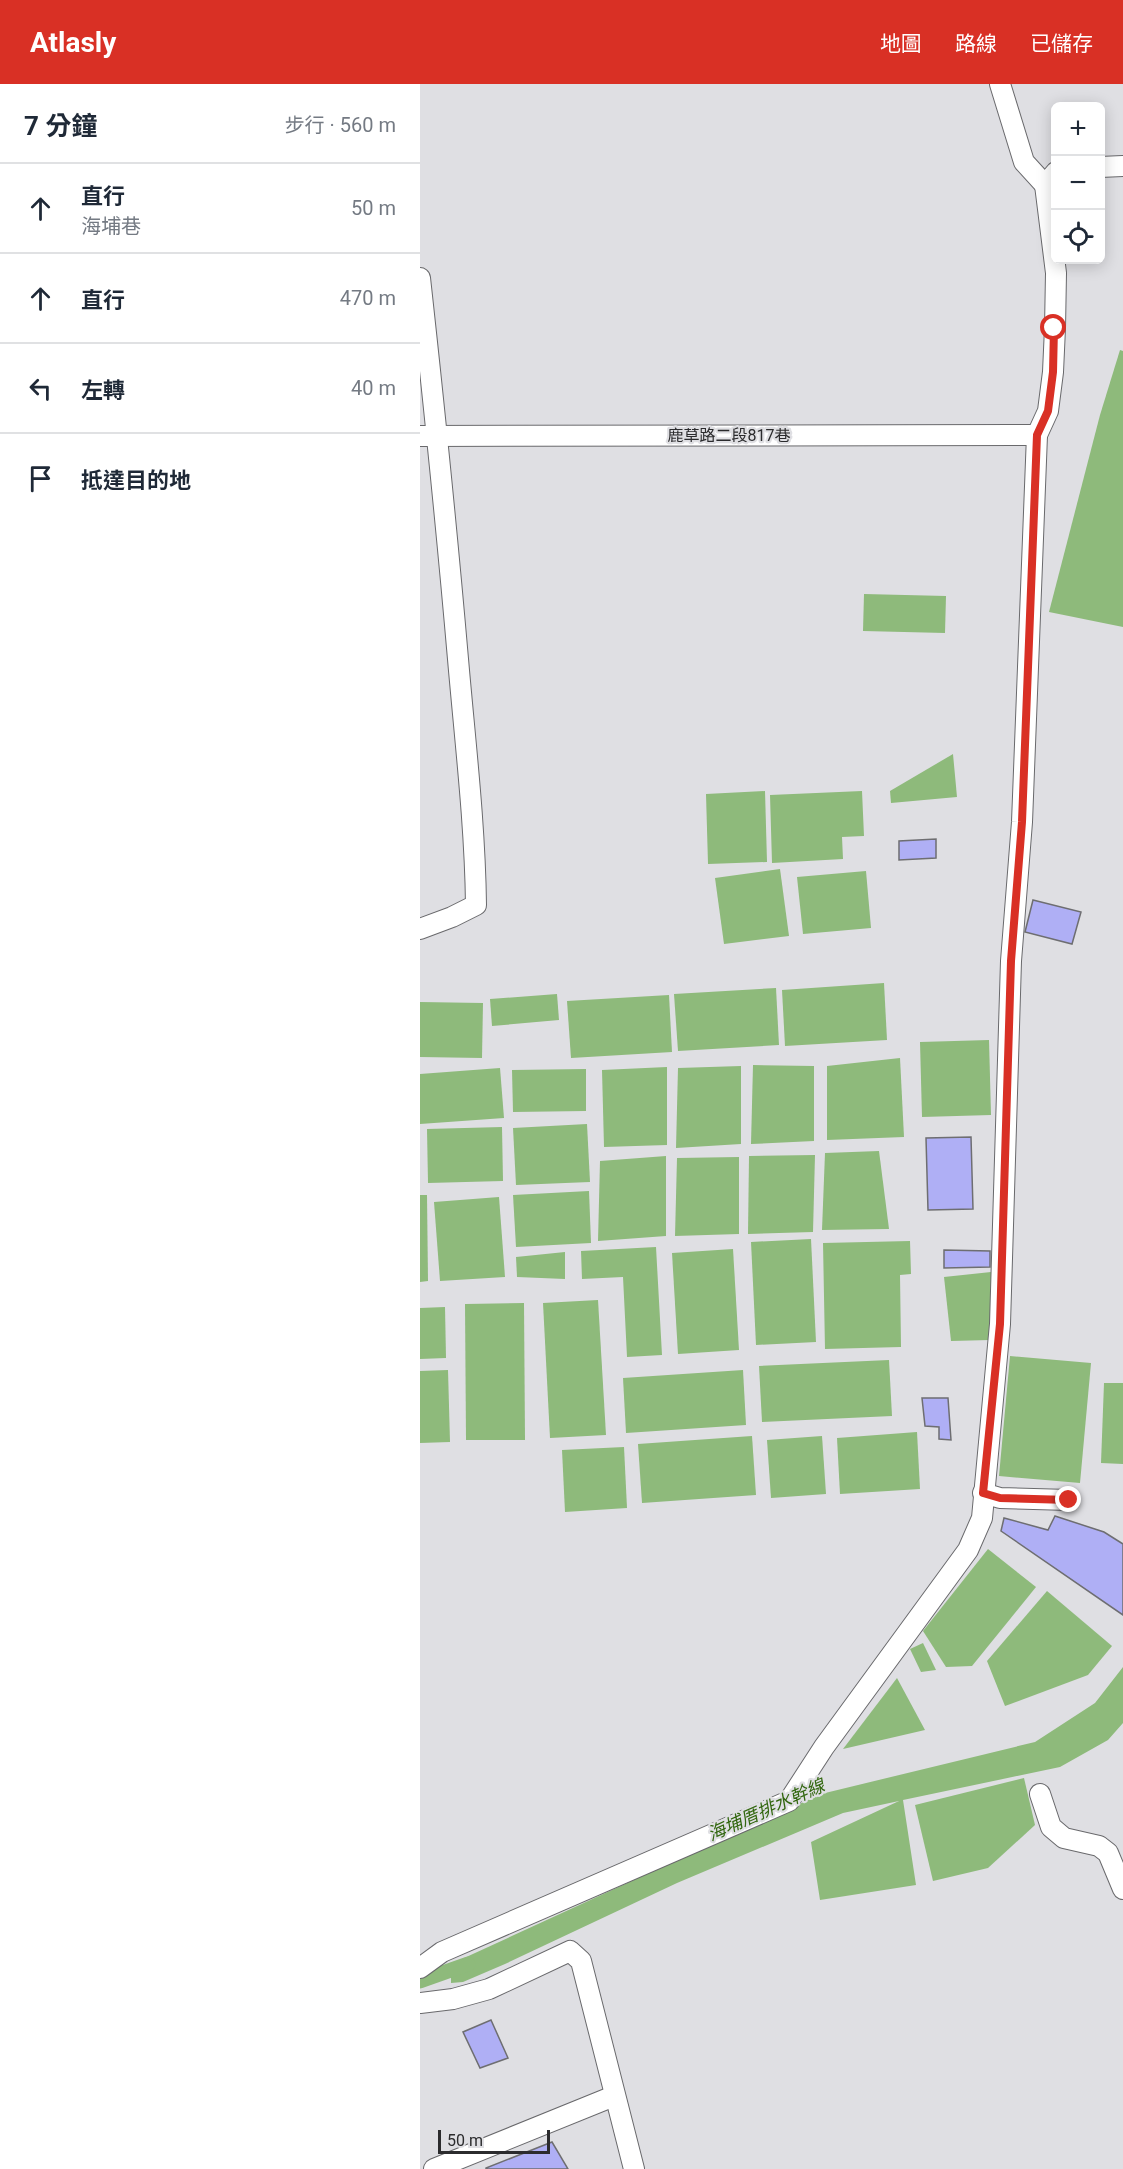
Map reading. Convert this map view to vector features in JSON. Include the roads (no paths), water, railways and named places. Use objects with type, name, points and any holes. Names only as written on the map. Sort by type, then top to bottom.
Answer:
[{"type":"street","points":[[420,1968],[442,1952],[789,1801],[824,1747],[968,1550],[982,1518],[1000,1324],[1011,961],[1022,822],[1037,435],[1048,411],[1053,372],[1056,273],[1050,178],[1024,162],[1000,84]]},
{"type":"street","points":[[1105,167],[1123,166]]},
{"type":"street","points":[[420,278],[429,435],[475,857],[476,905],[420,929]]},
{"type":"street","name":"鹿草路二段817巷","points":[[429,435],[1037,435]]},
{"type":"street","points":[[983,1493],[1000,1498],[1069,1500]]},
{"type":"street","points":[[1040,1794],[1051,1827],[1064,1838],[1099,1846],[1108,1853],[1123,1889]]},
{"type":"street","points":[[420,2003],[489,1989],[570,1951],[581,1961],[634,2169]]},
{"type":"street","points":[[434,2169],[614,2096]]},
{"type":"waterway","name":"海埔厝排水幹線","points":[[420,1981],[468,1964]]}]
